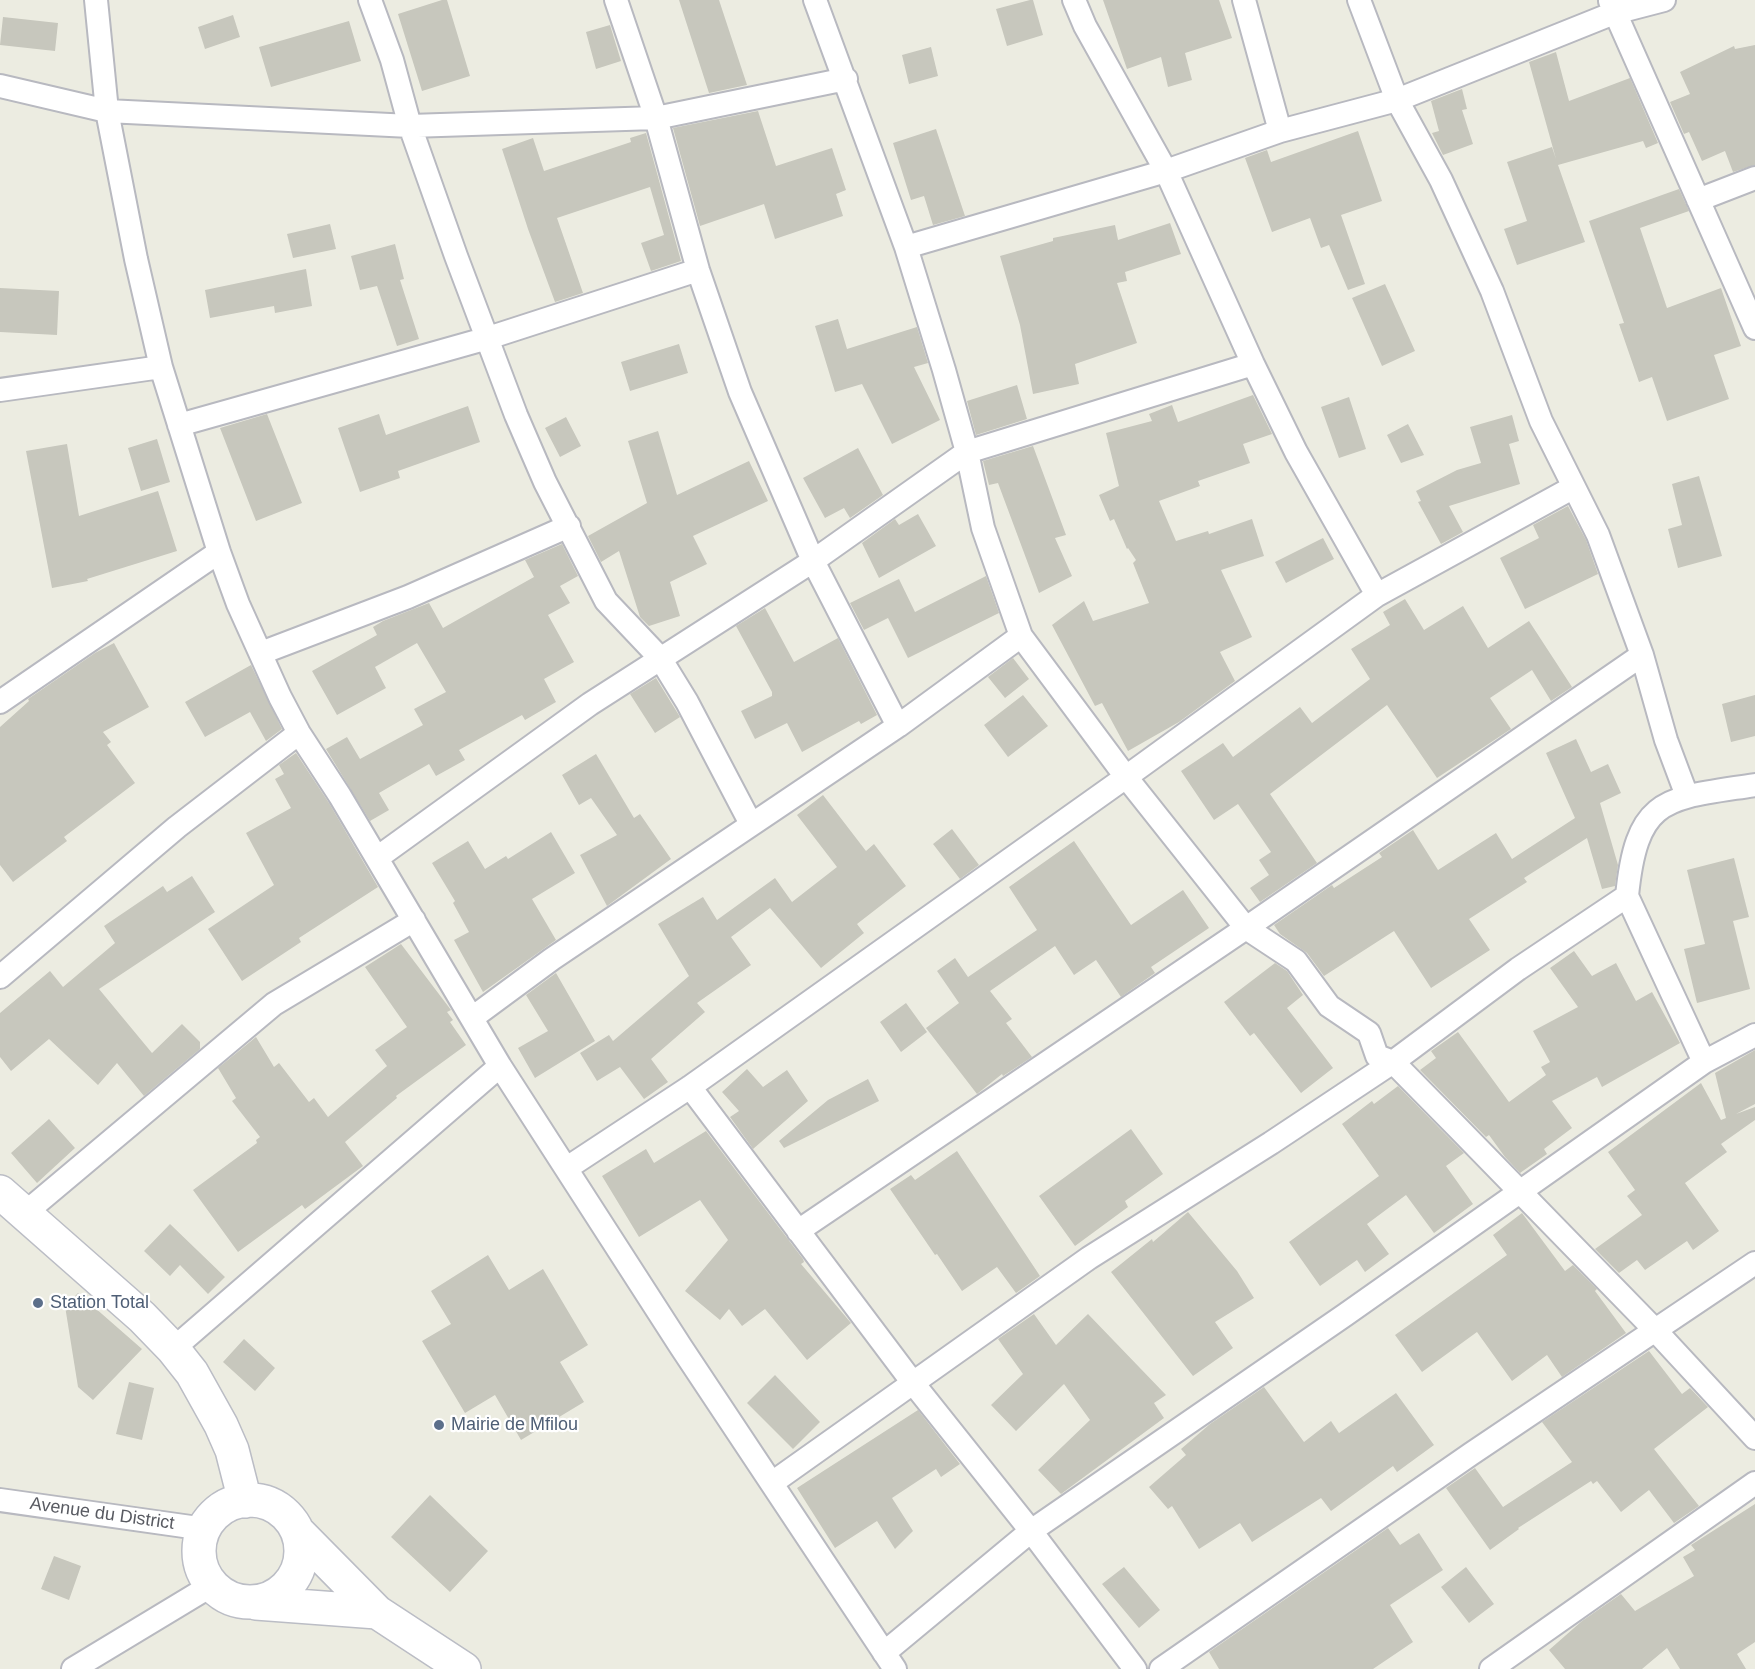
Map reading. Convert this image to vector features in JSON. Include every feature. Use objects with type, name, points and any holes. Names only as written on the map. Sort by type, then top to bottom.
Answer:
[{"type":"street","points":[[96,0],[107,111],[136,259],[161,368],[219,552],[238,604],[280,697],[299,733],[340,796],[500,1066],[681,1347],[889,1661],[1031,1532],[1345,1315],[1704,1062],[1755,1035]]},
{"type":"street","points":[[370,0],[392,60],[410,126],[456,256],[516,415],[545,482],[606,601],[660,658],[687,702],[751,824]]},
{"type":"street","points":[[616,0],[656,118],[698,270],[740,392],[813,561],[898,726]]},
{"type":"street","points":[[815,0],[906,247],[967,452],[983,528],[1021,636],[1126,777],[1246,928],[1296,961],[1329,1006],[1369,1033],[1377,1056],[1393,1062],[1655,1330],[1755,1438]]},
{"type":"street","points":[[1074,0],[1085,26],[1166,171],[1253,364],[1296,452],[1377,595]]},
{"type":"street","points":[[1244,0],[1280,131]]},
{"type":"street","points":[[1359,0],[1397,100],[1441,180],[1492,291],[1541,421],[1598,535],[1642,655],[1666,740],[1687,796]]},
{"type":"street","points":[[906,247],[1166,171],[1280,131],[1397,100],[1611,7],[1664,0]]},
{"type":"street","points":[[1611,7],[1755,328]]},
{"type":"street","points":[[0,86],[107,111],[410,126],[656,118],[846,79]]},
{"type":"street","points":[[1698,200],[1755,178]]},
{"type":"street","points":[[179,425],[488,338],[698,270]]},
{"type":"street","points":[[377,858],[590,704],[813,561],[967,452],[1253,364]]},
{"type":"street","points":[[0,390],[161,368]]},
{"type":"street","points":[[567,1168],[690,1087],[1126,777],[1377,595],[1574,487]]},
{"type":"street","points":[[261,653],[408,597],[568,526]]},
{"type":"street","points":[[0,702],[219,552]]},
{"type":"street","points":[[472,1018],[552,959],[898,726],[1021,636]]},
{"type":"street","points":[[798,1231],[1246,928],[1642,655]]},
{"type":"street","points":[[0,976],[177,827],[299,733]]},
{"type":"street","points":[[1704,1062],[1627,896],[1630,862],[1640,834],[1650,816],[1662,805],[1687,796],[1755,786]]},
{"type":"street","points":[[772,1483],[1089,1258],[1271,1143],[1393,1062],[1518,969],[1627,896]]},
{"type":"street","points":[[25,1213],[274,1004],[414,920]]},
{"type":"street","points":[[173,1349],[500,1066]]},
{"type":"street","points":[[690,1087],[913,1383],[1031,1532],[1135,1669]]},
{"type":"street","points":[[0,1192],[142,1317],[173,1349],[192,1373],[232,1450],[244,1501]]},
{"type":"street","points":[[1161,1669],[1395,1505],[1755,1263]]},
{"type":"street","points":[[1491,1669],[1755,1484]]},
{"type":"street","name":"Avenue du District","points":[[0,1500],[205,1529]]},
{"type":"street","points":[[256,1603],[284,1590],[295,1577],[302,1546],[289,1517],[276,1507],[261,1501],[232,1503],[212,1518],[205,1529],[199,1548],[202,1568],[212,1586],[224,1596],[239,1602],[376,1611]]},
{"type":"street","points":[[297,1531],[376,1611],[464,1669]]},
{"type":"street","points":[[73,1669],[212,1586]]},
{"type":"building","points":[[447,0],[470,76],[422,91],[398,14]]},
{"type":"building","points":[[679,0],[719,0],[747,85],[709,93]]},
{"type":"building","points":[[1033,0],[1043,35],[1007,46],[996,9]]},
{"type":"building","points":[[1103,0],[1219,0],[1232,38],[1185,53],[1192,80],[1168,87],[1161,57],[1127,69]]},
{"type":"building","points":[[233,15],[240,37],[205,49],[198,27]]},
{"type":"building","points":[[3,17],[58,23],[55,51],[0,45]]},
{"type":"building","points":[[349,21],[361,61],[271,87],[259,47]]},
{"type":"building","points":[[610,25],[621,61],[596,69],[586,32]]},
{"type":"building","points":[[1755,45],[1755,165],[1733,172],[1725,151],[1702,161],[1689,132],[1684,134],[1670,102],[1690,94],[1680,72],[1734,46],[1735,49]]},
{"type":"building","points":[[931,47],[938,76],[909,84],[902,55]]},
{"type":"building","points":[[1556,52],[1569,101],[1630,78],[1658,143],[1646,148],[1643,141],[1558,165],[1585,242],[1517,265],[1504,229],[1527,221],[1507,162],[1552,147],[1556,159],[1529,62]]},
{"type":"building","points":[[1462,89],[1467,109],[1462,110],[1473,144],[1443,155],[1432,133],[1439,131],[1431,101]]},
{"type":"building","points":[[758,111],[776,166],[832,148],[846,190],[836,194],[843,216],[775,239],[764,204],[700,226],[673,128]]},
{"type":"building","points":[[936,129],[965,216],[933,225],[924,196],[911,200],[893,143]]},
{"type":"building","points":[[1358,131],[1382,201],[1341,215],[1365,284],[1348,290],[1329,245],[1321,248],[1310,218],[1272,232],[1245,158],[1267,150],[1271,162]]},
{"type":"building","points":[[646,133],[681,261],[651,271],[641,243],[664,235],[650,187],[557,218],[583,293],[555,302],[502,149],[533,138],[544,171],[631,142],[630,138]]},
{"type":"building","points":[[1679,189],[1689,211],[1640,228],[1667,308],[1721,288],[1741,346],[1714,355],[1729,399],[1667,421],[1652,377],[1639,382],[1619,324],[1624,323],[1589,221]]},
{"type":"building","points":[[1170,223],[1181,254],[1125,272],[1127,281],[1117,283],[1137,343],[1075,364],[1079,384],[1033,394],[1020,325],[1000,256],[1053,241],[1053,238],[1115,225],[1118,240]]},
{"type":"building","points":[[330,224],[336,249],[293,258],[287,234]]},
{"type":"building","points":[[395,244],[404,279],[400,280],[419,339],[397,346],[377,286],[360,290],[351,256]]},
{"type":"building","points":[[306,269],[312,306],[275,313],[274,306],[210,318],[205,290]]},
{"type":"building","points":[[1385,284],[1415,351],[1382,366],[1352,298]]},
{"type":"building","points":[[0,288],[59,291],[57,335],[0,332]]},
{"type":"building","points":[[838,319],[847,349],[917,327],[928,363],[914,367],[940,420],[892,444],[862,384],[835,392],[815,326]]},
{"type":"building","points":[[679,344],[688,373],[630,391],[621,362]]},
{"type":"building","points":[[1017,385],[1027,419],[976,435],[967,401]]},
{"type":"building","points":[[1253,395],[1272,434],[1243,444],[1250,463],[1198,481],[1200,486],[1159,501],[1176,541],[1208,531],[1209,534],[1252,519],[1264,556],[1221,570],[1252,637],[1220,652],[1235,681],[1179,722],[1128,751],[1102,703],[1095,706],[1052,625],[1084,601],[1093,621],[1149,603],[1133,563],[1136,560],[1127,549],[1114,519],[1110,521],[1099,495],[1119,486],[1106,433],[1152,421],[1149,414],[1172,405],[1178,422]]},
{"type":"building","points":[[1349,397],[1366,449],[1339,458],[1321,407]]},
{"type":"building","points":[[468,406],[480,442],[398,471],[400,478],[360,492],[338,428],[379,414],[386,435]]},
{"type":"building","points":[[267,414],[302,503],[256,521],[220,428]]},
{"type":"building","points":[[1512,415],[1519,441],[1509,444],[1520,484],[1449,506],[1463,532],[1441,544],[1418,502],[1421,501],[1416,491],[1457,470],[1481,463],[1470,427]]},
{"type":"building","points":[[566,417],[581,446],[560,457],[545,428]]},
{"type":"building","points":[[1408,424],[1424,455],[1401,463],[1387,435]]},
{"type":"building","points":[[658,431],[677,495],[749,461],[768,501],[693,536],[707,564],[670,582],[680,616],[649,626],[640,617],[619,551],[601,562],[588,536],[647,503],[628,441]]},
{"type":"building","points":[[157,439],[170,482],[141,491],[128,448]]},
{"type":"building","points":[[67,444],[79,516],[158,491],[177,551],[87,579],[88,581],[52,588],[26,451]]},
{"type":"building","points":[[1033,446],[1066,535],[1055,538],[1072,576],[1039,593],[998,483],[989,485],[983,461]]},
{"type":"building","points":[[858,448],[883,495],[850,518],[844,508],[825,518],[803,478]]},
{"type":"building","points":[[1699,476],[1722,556],[1678,568],[1668,529],[1682,525],[1672,484]]},
{"type":"building","points":[[1568,506],[1586,540],[1598,574],[1525,609],[1500,558],[1539,538],[1533,525]]},
{"type":"building","points":[[918,514],[936,546],[879,578],[862,543],[895,519],[899,525]]},
{"type":"building","points":[[1323,538],[1334,559],[1286,583],[1275,562]]},
{"type":"building","points":[[562,544],[578,576],[560,586],[570,603],[548,615],[574,662],[544,679],[556,702],[525,720],[522,715],[459,750],[465,760],[436,776],[429,764],[379,793],[389,810],[370,821],[326,749],[347,737],[360,759],[423,725],[414,709],[446,692],[417,643],[375,667],[386,688],[337,715],[312,671],[377,635],[373,627],[383,621],[429,603],[443,628],[534,577],[525,560]]},
{"type":"building","points":[[986,576],[999,613],[908,658],[888,618],[864,630],[850,603],[899,579],[915,612]]},
{"type":"building","points":[[1405,599],[1424,630],[1463,606],[1488,648],[1529,621],[1572,687],[1551,701],[1532,670],[1490,698],[1511,729],[1437,778],[1387,705],[1270,794],[1317,863],[1260,902],[1250,888],[1269,875],[1259,860],[1271,852],[1238,804],[1214,820],[1181,771],[1223,743],[1233,757],[1300,707],[1312,723],[1370,679],[1351,649],[1390,625],[1383,612]]},
{"type":"building","points":[[765,608],[794,662],[838,638],[877,715],[861,724],[859,721],[802,752],[787,723],[755,739],[741,711],[772,696],[772,692],[736,626]]},
{"type":"building","points":[[114,643],[149,707],[103,732],[111,742],[107,745],[135,783],[64,837],[67,841],[13,882],[0,865],[0,727],[29,701],[28,699],[95,653]]},
{"type":"building","points":[[1013,658],[1029,679],[1005,698],[988,677]]},
{"type":"building","points":[[251,665],[282,729],[266,741],[250,712],[205,737],[185,702]]},
{"type":"building","points":[[656,678],[680,717],[655,733],[630,694]]},
{"type":"building","points":[[1023,695],[1048,726],[1008,757],[984,725]]},
{"type":"building","points":[[1755,695],[1755,736],[1731,742],[1722,704]]},
{"type":"building","points":[[1576,739],[1591,772],[1608,764],[1621,793],[1600,803],[1618,865],[1615,886],[1602,889],[1587,838],[1524,878],[1527,882],[1469,919],[1490,950],[1431,988],[1394,931],[1324,976],[1307,953],[1280,934],[1274,925],[1332,885],[1334,888],[1382,857],[1379,853],[1413,830],[1438,870],[1496,833],[1512,859],[1575,818],[1546,753]]},
{"type":"building","points":[[296,753],[329,803],[378,887],[299,938],[301,942],[242,981],[208,929],[274,885],[246,833],[291,808],[275,779],[284,774],[279,765]]},
{"type":"building","points":[[596,754],[634,818],[640,814],[671,859],[607,906],[580,855],[617,835],[591,798],[579,805],[562,775]]},
{"type":"building","points":[[823,795],[866,851],[874,844],[906,886],[857,924],[864,933],[821,968],[770,908],[731,937],[751,965],[697,1003],[705,1012],[651,1059],[668,1082],[644,1099],[620,1067],[597,1081],[580,1053],[609,1035],[613,1041],[689,976],[658,924],[703,897],[717,920],[775,878],[792,902],[837,867],[797,815]]},
{"type":"building","points":[[952,829],[979,865],[960,879],[933,844]]},
{"type":"building","points":[[551,832],[575,873],[532,899],[556,940],[483,992],[454,940],[469,932],[453,903],[455,901],[432,863],[468,841],[485,869],[506,856],[508,859]]},
{"type":"building","points":[[1074,841],[1131,925],[1183,890],[1209,928],[1151,967],[1155,973],[1121,997],[1096,960],[1074,975],[1055,946],[990,991],[1012,1019],[1006,1023],[1032,1057],[1003,1076],[1002,1074],[977,1094],[926,1028],[959,1003],[937,971],[955,958],[968,977],[1037,930],[1009,887]]},
{"type":"building","points":[[1734,858],[1749,917],[1733,921],[1750,989],[1697,1003],[1684,949],[1705,944],[1687,870]]},
{"type":"building","points":[[192,876],[215,912],[99,989],[152,1053],[182,1024],[200,1042],[200,1049],[144,1096],[117,1063],[98,1085],[49,1039],[11,1071],[0,1057],[0,1013],[50,971],[63,987],[115,943],[104,926],[163,886],[167,892]]},
{"type":"building","points":[[401,944],[451,1010],[447,1012],[453,1020],[450,1022],[466,1045],[396,1096],[397,1098],[345,1142],[363,1166],[305,1209],[302,1205],[238,1252],[193,1190],[257,1143],[256,1140],[260,1137],[232,1101],[236,1098],[218,1068],[256,1037],[274,1067],[279,1063],[309,1102],[314,1098],[328,1117],[387,1066],[375,1050],[407,1027],[365,967]]},
{"type":"building","points":[[1574,951],[1592,976],[1616,963],[1636,1001],[1652,992],[1680,1043],[1602,1087],[1597,1077],[1552,1101],[1572,1128],[1544,1149],[1547,1154],[1520,1173],[1489,1135],[1486,1137],[1420,1070],[1436,1058],[1431,1051],[1458,1032],[1509,1102],[1546,1075],[1541,1067],[1550,1062],[1533,1031],[1578,1007],[1550,968]]},
{"type":"building","points":[[1275,963],[1287,971],[1303,995],[1287,1008],[1333,1068],[1301,1093],[1254,1033],[1250,1036],[1224,1002]]},
{"type":"building","points":[[556,973],[595,1041],[535,1078],[518,1048],[548,1031],[526,995]]},
{"type":"building","points":[[906,1003],[927,1032],[901,1052],[880,1022]]},
{"type":"building","points":[[1755,1050],[1755,1104],[1736,1114],[1755,1107],[1755,1120],[1721,1144],[1727,1152],[1685,1183],[1719,1231],[1693,1250],[1687,1241],[1645,1270],[1637,1260],[1619,1273],[1595,1249],[1642,1215],[1627,1196],[1635,1190],[1608,1152],[1701,1083],[1721,1120],[1726,1118],[1715,1073]]},
{"type":"building","points":[[747,1069],[763,1087],[787,1070],[808,1101],[753,1149],[730,1117],[739,1111],[722,1092]]},
{"type":"building","points":[[868,1079],[879,1101],[784,1148],[779,1141],[828,1100]]},
{"type":"building","points":[[1398,1086],[1464,1153],[1446,1166],[1473,1204],[1434,1233],[1406,1195],[1367,1224],[1389,1254],[1365,1272],[1357,1260],[1320,1286],[1289,1242],[1379,1176],[1342,1124],[1372,1101],[1374,1104]]},
{"type":"building","points":[[49,1119],[75,1148],[37,1183],[11,1153]]},
{"type":"building","points":[[1131,1129],[1163,1174],[1125,1201],[1128,1207],[1075,1246],[1039,1196]]},
{"type":"building","points":[[706,1131],[803,1259],[804,1262],[801,1264],[851,1323],[807,1360],[765,1309],[742,1326],[729,1309],[720,1320],[685,1291],[728,1240],[700,1200],[639,1237],[602,1176],[646,1149],[654,1163]]},
{"type":"building","points":[[957,1151],[1040,1276],[1016,1293],[997,1267],[962,1291],[890,1189],[911,1175],[915,1180]]},
{"type":"building","points":[[1188,1212],[1237,1271],[1254,1298],[1215,1322],[1233,1348],[1193,1376],[1111,1272],[1152,1239],[1153,1242]]},
{"type":"building","points":[[1522,1213],[1565,1271],[1573,1265],[1597,1289],[1595,1291],[1626,1333],[1562,1377],[1547,1355],[1512,1381],[1477,1332],[1422,1372],[1395,1335],[1507,1255],[1493,1235]]},
{"type":"building","points":[[170,1224],[225,1277],[208,1294],[180,1265],[170,1276],[144,1251]]},
{"type":"building","points":[[488,1255],[509,1290],[543,1269],[588,1345],[560,1362],[584,1402],[521,1440],[495,1395],[465,1413],[422,1341],[451,1324],[431,1291]]},
{"type":"building","points":[[78,1293],[142,1349],[93,1400],[78,1387],[65,1306]]},
{"type":"building","points":[[1034,1314],[1056,1345],[1088,1314],[1166,1395],[1154,1403],[1164,1418],[1061,1494],[1038,1470],[1090,1420],[1064,1384],[1016,1431],[991,1405],[1023,1374],[998,1339]]},
{"type":"building","points":[[244,1339],[275,1368],[255,1391],[223,1362]]},
{"type":"building","points":[[1649,1351],[1682,1394],[1690,1388],[1708,1407],[1654,1449],[1699,1506],[1674,1523],[1649,1490],[1621,1512],[1597,1481],[1593,1484],[1591,1481],[1518,1528],[1490,1550],[1446,1488],[1475,1468],[1503,1507],[1572,1462],[1542,1422]]},
{"type":"building","points":[[775,1375],[820,1422],[793,1449],[747,1403]]},
{"type":"building","points":[[129,1382],[154,1388],[142,1440],[116,1434]]},
{"type":"building","points":[[1264,1387],[1304,1442],[1331,1421],[1339,1433],[1396,1393],[1434,1445],[1397,1472],[1393,1466],[1331,1511],[1321,1498],[1252,1542],[1240,1523],[1199,1549],[1172,1506],[1168,1509],[1149,1487],[1186,1455],[1181,1449],[1210,1424]]},
{"type":"building","points":[[918,1410],[960,1464],[941,1477],[936,1469],[892,1498],[913,1531],[895,1549],[877,1521],[835,1548],[797,1488]]},
{"type":"building","points":[[430,1495],[488,1551],[450,1592],[391,1537]]},
{"type":"building","points":[[1755,1504],[1755,1642],[1737,1654],[1746,1669],[1680,1669],[1667,1648],[1642,1669],[1565,1669],[1549,1650],[1582,1621],[1621,1594],[1635,1611],[1694,1576],[1683,1557],[1695,1550],[1691,1545]]},
{"type":"building","points":[[1388,1528],[1400,1545],[1419,1533],[1443,1570],[1390,1605],[1413,1642],[1373,1669],[1219,1669],[1209,1652]]},
{"type":"building","points":[[54,1556],[81,1566],[69,1600],[41,1589]]},
{"type":"building","points":[[1124,1567],[1160,1610],[1139,1628],[1102,1584]]},
{"type":"building","points":[[1466,1567],[1494,1604],[1469,1623],[1441,1587]]},
{"type":"place","name":"Station Total","points":[[38,1303]]},
{"type":"place","name":"Mairie de Mfilou","points":[[439,1425]]}]
